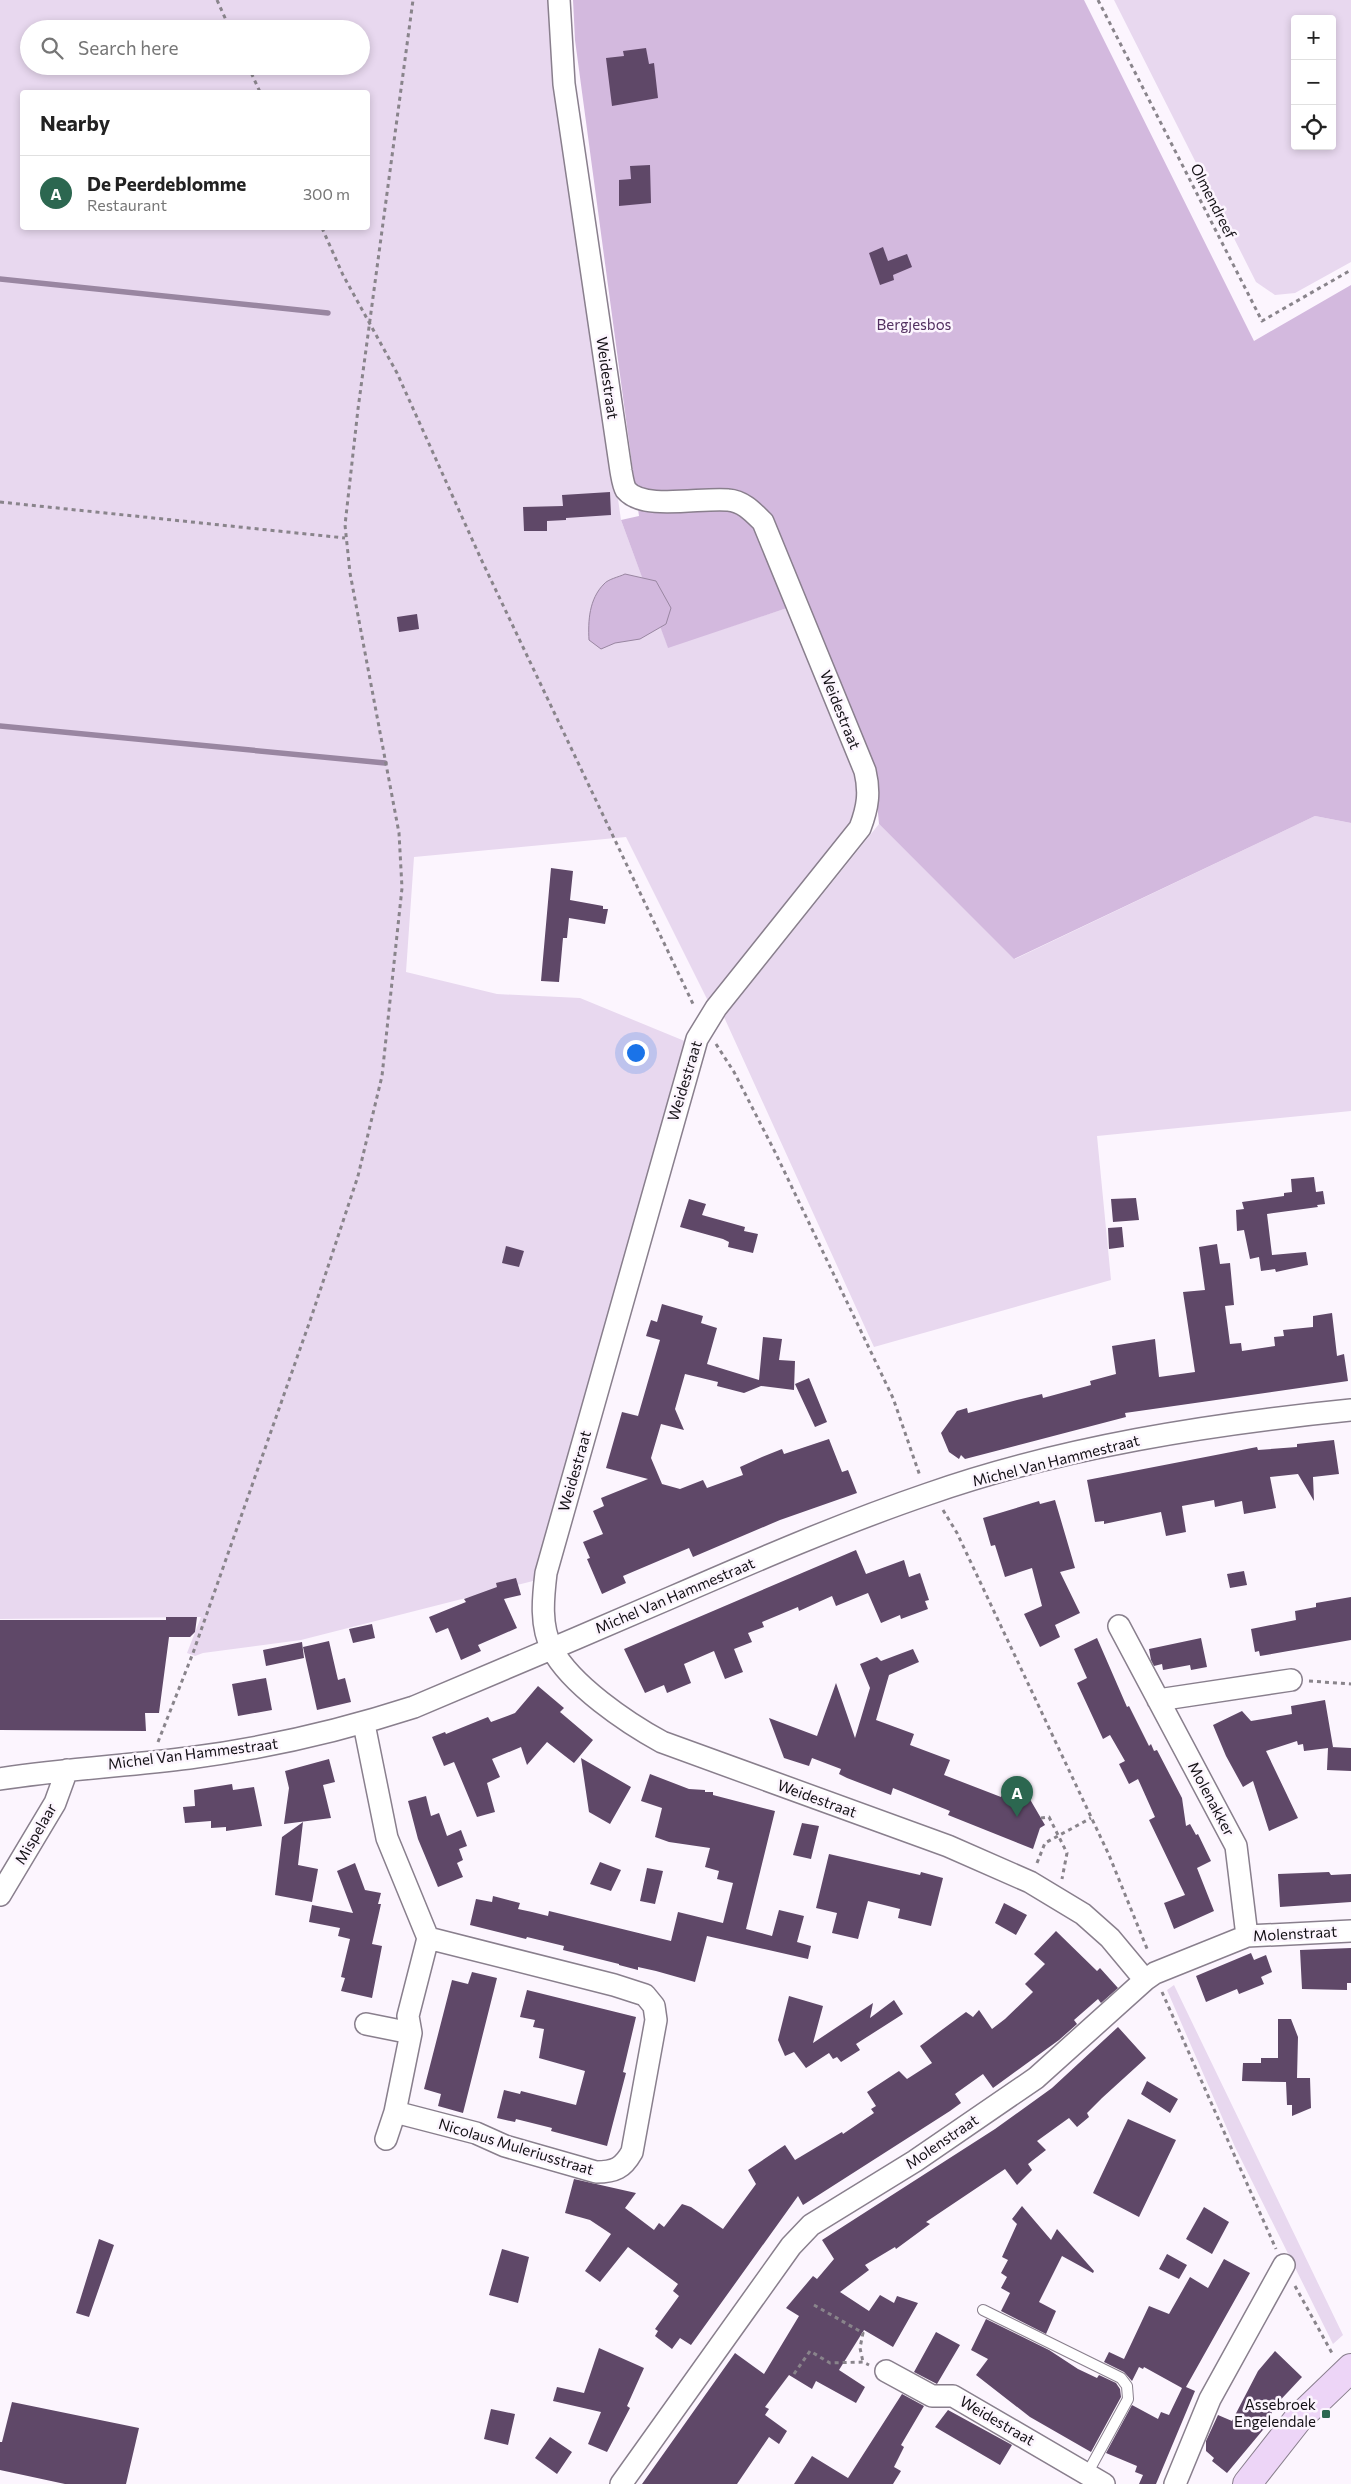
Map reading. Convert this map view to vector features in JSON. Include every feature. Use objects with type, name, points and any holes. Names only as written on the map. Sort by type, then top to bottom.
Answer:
[{"type":"main road","points":[[1246,2484],[1298,2419],[1347,2371]]},
{"type":"street","name":"Weidestraat","points":[[559,0],[564,84],[620,471],[626,489],[638,499],[655,501],[729,500],[748,507],[763,522],[865,770],[869,789],[868,807],[860,828],[705,1024],[697,1039],[546,1573],[543,1614],[545,1628],[552,1649],[564,1666],[603,1704],[631,1726],[662,1742],[948,1846],[1030,1882],[1061,1898],[1083,1914],[1150,1976]]},
{"type":"street","name":"Michel Van Hammestraat","points":[[0,1779],[67,1770],[188,1758],[288,1742],[364,1724],[414,1707],[810,1538],[930,1493],[1036,1463],[1140,1439],[1300,1415],[1351,1410]]},
{"type":"street","name":"Molenakker","points":[[1119,1626],[1236,1846],[1247,1936]]},
{"type":"street","points":[[1158,1700],[1291,1680]]},
{"type":"street","points":[[364,1724],[387,1838],[428,1938],[408,2016],[411,2033],[395,2112],[386,2139]]},
{"type":"street","name":"Mispelaar","points":[[0,1895],[55,1803],[67,1770]]},
{"type":"street","name":"Molenstraat","points":[[621,2484],[791,2246],[812,2225],[915,2161],[1036,2078],[1150,1976],[1247,1936],[1351,1931]]},
{"type":"street","name":"Nicolaus Muleriusstraat","points":[[395,2112],[476,2133],[505,2146],[596,2172],[611,2172],[624,2165],[632,2152],[656,2020],[654,2006],[646,1995],[614,1985],[428,1938]]},
{"type":"street","points":[[366,2024],[411,2033]]},
{"type":"street","points":[[1175,2484],[1210,2399],[1284,2265]]},
{"type":"street","name":"Weidestraat","points":[[886,2371],[932,2396],[953,2396],[1096,2479]]},
{"type":"lane","points":[[983,2310],[1121,2378],[1127,2386],[1128,2399],[1096,2479]]},
{"type":"path","points":[[217,0],[226,20]]},
{"type":"path","points":[[150,1762],[192,1653],[312,1315],[358,1176],[382,1076],[402,888],[399,833],[345,538],[358,409],[413,0]]},
{"type":"path","name":"Olmendreef","points":[[1098,0],[1262,320],[1351,270]]},
{"type":"path","points":[[252,75],[259,90]]},
{"type":"path","points":[[323,230],[343,275],[397,374],[608,827],[705,1024],[746,1095],[893,1398],[919,1475],[957,1533],[1142,1931],[1150,1976],[1166,2006],[1284,2265],[1347,2371]]},
{"type":"path","points":[[0,502],[345,538]]},
{"type":"path","points":[[1291,1680],[1351,1684]]},
{"type":"path","points":[[1041,1818],[1049,1817],[1067,1853],[1063,1866],[1061,1898]]},
{"type":"path","points":[[1030,1882],[1045,1843],[1091,1818]]},
{"type":"path","points":[[814,2305],[863,2333],[860,2348],[863,2362]]},
{"type":"path","points":[[794,2374],[810,2351],[830,2363],[852,2364],[863,2362],[886,2371]]},
{"type":"shaded area","points":[[0,0],[551,0],[551,29],[621,520],[668,647],[790,607],[860,784],[857,805],[849,825],[709,1003],[626,837],[414,857],[406,972],[497,994],[580,998],[687,1042],[537,1580],[301,1640],[203,1653],[195,1656],[187,1653],[201,1617],[0,1619]]},
{"type":"shaded area","points":[[1114,0],[1351,0],[1351,262],[1295,293],[1275,295],[1256,282]]},
{"type":"shaded area","points":[[625,574],[656,581],[671,608],[666,624],[640,639],[615,643],[601,649],[589,640],[589,618],[592,603],[606,582]]},
{"type":"shaded area","points":[[1315,816],[1351,823],[1351,1111],[1097,1136],[1111,1280],[874,1347],[724,1017],[879,824],[1015,959]]},
{"type":"shaded area","points":[[1174,1985],[1343,2335],[1333,2344],[1235,2147],[1167,1990]]},
{"type":"green space","name":"Bergjesbos","points":[[573,0],[1084,0],[1254,341],[1351,285],[1351,823],[1315,816],[1014,959],[879,824],[874,769],[790,607],[668,648],[621,520],[639,516],[575,40]]},
{"type":"building","points":[[646,48],[649,64],[654,63],[658,98],[612,106],[606,58],[624,56],[623,51]]},
{"type":"building","points":[[650,165],[651,203],[619,206],[619,180],[631,179],[630,166]]},
{"type":"building","points":[[883,247],[888,261],[907,254],[912,267],[893,275],[894,280],[880,285],[869,253]]},
{"type":"building","points":[[610,492],[611,515],[547,521],[547,531],[524,531],[523,507],[563,506],[562,495]]},
{"type":"building","points":[[417,614],[419,629],[399,632],[397,617]]},
{"type":"building","points":[[551,868],[573,871],[570,900],[603,906],[603,909],[608,909],[605,924],[569,918],[567,938],[563,938],[559,982],[541,981]]},
{"type":"building","points":[[1314,1177],[1316,1192],[1323,1191],[1325,1204],[1317,1205],[1318,1207],[1267,1214],[1272,1255],[1306,1252],[1308,1265],[1276,1272],[1275,1269],[1261,1271],[1259,1257],[1250,1259],[1244,1230],[1237,1231],[1236,1210],[1244,1209],[1242,1202],[1284,1196],[1284,1193],[1292,1192],[1291,1179]]},
{"type":"building","points":[[1136,1198],[1139,1220],[1113,1222],[1111,1199]]},
{"type":"building","points":[[689,1199],[706,1204],[702,1215],[745,1227],[744,1231],[758,1234],[753,1253],[728,1247],[729,1242],[723,1239],[680,1227]]},
{"type":"building","points":[[1122,1227],[1124,1247],[1109,1249],[1108,1228]]},
{"type":"building","points":[[1217,1244],[1220,1264],[1230,1263],[1234,1305],[1225,1306],[1230,1344],[1241,1343],[1242,1351],[1275,1346],[1274,1337],[1284,1336],[1283,1330],[1313,1327],[1313,1316],[1332,1313],[1337,1356],[1344,1354],[1348,1381],[1125,1413],[1126,1417],[965,1459],[961,1455],[959,1459],[949,1452],[941,1433],[957,1411],[967,1408],[968,1413],[1042,1394],[1043,1398],[1091,1385],[1090,1381],[1116,1374],[1112,1346],[1155,1339],[1159,1377],[1195,1372],[1183,1292],[1205,1290],[1199,1247]]},
{"type":"building","points":[[506,1246],[524,1251],[519,1267],[502,1263]]},
{"type":"building","points":[[662,1304],[703,1316],[701,1323],[717,1328],[707,1364],[759,1380],[763,1337],[782,1339],[779,1360],[795,1361],[794,1390],[761,1386],[744,1393],[717,1386],[718,1382],[685,1374],[675,1409],[684,1430],[661,1424],[651,1458],[662,1484],[680,1489],[703,1480],[707,1488],[743,1475],[740,1467],[762,1457],[782,1449],[784,1454],[829,1439],[842,1472],[848,1470],[857,1493],[780,1520],[693,1557],[689,1548],[623,1576],[626,1583],[602,1594],[587,1559],[590,1558],[583,1542],[603,1534],[593,1511],[604,1506],[601,1498],[648,1479],[606,1468],[622,1412],[638,1416],[660,1340],[646,1336],[651,1320],[657,1322]]},
{"type":"building","points":[[809,1378],[827,1422],[815,1427],[795,1384]]},
{"type":"building","points":[[1334,1440],[1339,1474],[1313,1477],[1314,1501],[1298,1474],[1270,1477],[1276,1508],[1244,1514],[1242,1501],[1215,1507],[1214,1500],[1182,1506],[1186,1532],[1166,1536],[1161,1512],[1104,1524],[1104,1521],[1095,1522],[1087,1480],[1257,1447],[1258,1450],[1297,1447],[1297,1444]]},
{"type":"building","points":[[1055,1500],[1075,1568],[1060,1572],[1080,1613],[1055,1625],[1060,1637],[1040,1647],[1024,1614],[1042,1606],[1032,1568],[1005,1577],[995,1545],[991,1546],[983,1518],[1039,1501],[1040,1504]]},
{"type":"building","points":[[856,1550],[866,1574],[904,1560],[909,1577],[920,1573],[929,1600],[925,1601],[928,1609],[901,1619],[900,1615],[881,1623],[868,1593],[836,1606],[832,1596],[799,1611],[798,1607],[762,1622],[764,1627],[748,1633],[752,1642],[734,1649],[743,1672],[725,1679],[714,1651],[684,1664],[691,1683],[667,1693],[664,1685],[645,1693],[624,1649]]},
{"type":"building","points":[[1244,1571],[1247,1585],[1230,1588],[1227,1574]]},
{"type":"building","points":[[516,1578],[521,1595],[504,1599],[517,1628],[478,1645],[481,1651],[461,1660],[448,1628],[436,1633],[429,1617],[466,1602],[464,1599],[497,1587],[496,1583]]},
{"type":"building","points":[[1351,1597],[1351,1640],[1260,1656],[1259,1651],[1255,1652],[1251,1629],[1296,1620],[1295,1611],[1316,1607],[1316,1603]]},
{"type":"building","points":[[166,1617],[197,1617],[195,1632],[190,1637],[169,1637],[159,1713],[145,1713],[146,1731],[0,1730],[0,1620],[166,1620]]},
{"type":"building","points":[[372,1624],[375,1638],[353,1643],[349,1629]]},
{"type":"building","points":[[1097,1638],[1127,1707],[1129,1706],[1149,1746],[1151,1744],[1154,1751],[1157,1750],[1182,1798],[1186,1826],[1190,1824],[1196,1835],[1198,1834],[1211,1861],[1197,1868],[1214,1911],[1174,1929],[1164,1903],[1185,1895],[1149,1820],[1155,1817],[1138,1779],[1129,1784],[1119,1764],[1125,1761],[1110,1735],[1103,1739],[1077,1683],[1087,1678],[1074,1649]]},
{"type":"building","points":[[1201,1638],[1207,1667],[1191,1670],[1190,1665],[1163,1670],[1162,1664],[1154,1666],[1149,1649]]},
{"type":"building","points":[[329,1641],[338,1680],[345,1678],[351,1702],[317,1710],[303,1647]]},
{"type":"building","points":[[302,1642],[304,1658],[266,1666],[263,1650]]},
{"type":"building","points":[[913,1649],[919,1662],[889,1675],[876,1720],[914,1734],[910,1745],[950,1760],[944,1775],[1001,1797],[1004,1790],[1017,1795],[1021,1784],[1045,1825],[1040,1828],[1033,1849],[948,1815],[950,1811],[893,1788],[891,1795],[847,1778],[839,1774],[841,1769],[812,1758],[809,1766],[784,1758],[769,1718],[817,1736],[836,1683],[855,1738],[870,1688],[860,1664],[877,1657],[881,1661]]},
{"type":"building","points":[[266,1678],[272,1710],[238,1716],[232,1684]]},
{"type":"building","points":[[538,1686],[564,1708],[560,1712],[593,1740],[574,1763],[547,1742],[527,1765],[521,1747],[492,1759],[500,1777],[487,1783],[495,1812],[477,1817],[454,1762],[444,1766],[432,1737],[445,1732],[446,1734],[488,1717],[491,1722],[515,1713]]},
{"type":"building","points":[[1325,1700],[1333,1747],[1331,1747],[1351,1748],[1351,1771],[1327,1770],[1328,1748],[1304,1751],[1303,1744],[1298,1745],[1297,1741],[1266,1751],[1298,1818],[1269,1831],[1253,1781],[1243,1787],[1226,1756],[1213,1725],[1242,1711],[1251,1721],[1292,1714],[1291,1706]]},
{"type":"building","points":[[581,1758],[631,1787],[610,1824],[589,1812]]},
{"type":"building","points":[[329,1759],[335,1782],[323,1785],[331,1818],[284,1824],[289,1788],[285,1771]]},
{"type":"building","points":[[650,1774],[689,1789],[713,1792],[713,1795],[775,1811],[746,1929],[772,1936],[779,1910],[804,1916],[797,1942],[811,1946],[808,1959],[707,1936],[695,1982],[638,1967],[638,1970],[563,1950],[564,1946],[470,1925],[476,1899],[492,1902],[493,1896],[520,1903],[518,1909],[548,1916],[549,1911],[671,1941],[678,1912],[723,1923],[733,1883],[717,1879],[719,1871],[705,1867],[710,1848],[669,1842],[655,1837],[662,1808],[641,1801]]},
{"type":"building","points":[[232,1784],[233,1790],[254,1787],[262,1826],[226,1831],[226,1827],[211,1828],[211,1821],[185,1823],[183,1807],[195,1806],[194,1790]]},
{"type":"building","points":[[426,1796],[431,1816],[439,1813],[447,1836],[461,1830],[467,1846],[459,1849],[463,1860],[457,1863],[463,1877],[438,1887],[418,1839],[408,1801]]},
{"type":"building","points":[[303,1822],[298,1865],[318,1869],[312,1902],[275,1895],[282,1837]]},
{"type":"building","points":[[802,1823],[819,1826],[811,1859],[793,1855]]},
{"type":"building","points":[[829,1854],[920,1875],[921,1872],[943,1878],[931,1926],[898,1918],[900,1909],[868,1901],[858,1939],[832,1933],[837,1913],[816,1908]]},
{"type":"building","points":[[600,1862],[621,1870],[611,1891],[590,1884]]},
{"type":"building","points":[[355,1863],[365,1890],[381,1893],[378,1904],[381,1904],[372,1944],[382,1946],[372,1998],[341,1991],[345,1978],[341,1977],[350,1939],[338,1936],[340,1928],[309,1922],[312,1905],[353,1913],[337,1871]]},
{"type":"building","points":[[647,1868],[663,1871],[655,1904],[640,1901]]},
{"type":"building","points":[[1329,1872],[1331,1875],[1351,1874],[1351,1902],[1280,1907],[1278,1874]]},
{"type":"building","points":[[1004,1903],[1027,1915],[1016,1935],[995,1923]]},
{"type":"building","points":[[1056,1931],[1097,1971],[1100,1968],[1118,1988],[1101,2003],[1098,1999],[1074,2020],[1077,2024],[1059,2040],[993,2088],[983,2074],[955,2094],[961,2103],[950,2111],[803,2205],[798,2196],[691,2345],[680,2338],[672,2349],[655,2336],[658,2331],[655,2329],[679,2296],[673,2291],[678,2284],[628,2247],[600,2282],[585,2271],[611,2234],[590,2220],[565,2213],[574,2179],[636,2193],[625,2208],[654,2230],[659,2223],[664,2227],[682,2204],[691,2207],[723,2229],[756,2184],[748,2170],[785,2145],[795,2160],[842,2132],[843,2134],[874,2113],[871,2109],[876,2106],[867,2092],[899,2071],[907,2079],[932,2063],[920,2046],[966,2012],[973,2017],[979,2010],[992,2029],[1005,2019],[1033,1992],[1025,1984],[1045,1964],[1034,1954]]},
{"type":"building","points":[[1351,1948],[1351,1983],[1347,1983],[1347,1990],[1302,1989],[1300,1950]]},
{"type":"building","points":[[1251,1953],[1254,1960],[1266,1955],[1272,1972],[1261,1977],[1264,1984],[1239,1994],[1237,1989],[1206,2002],[1196,1976]]},
{"type":"building","points":[[472,1972],[497,1978],[463,2113],[438,2106],[441,2094],[424,2089],[452,1980],[468,1984]]},
{"type":"building","points":[[527,1990],[636,2017],[623,2072],[626,2073],[607,2146],[551,2131],[552,2128],[516,2119],[515,2122],[497,2118],[504,2090],[520,2094],[521,2091],[576,2105],[585,2071],[539,2058],[544,2029],[533,2027],[535,2020],[520,2017]]},
{"type":"building","points":[[789,1996],[823,2006],[813,2043],[873,2003],[870,2018],[894,2000],[903,2014],[856,2044],[860,2050],[841,2062],[837,2057],[833,2059],[829,2053],[806,2068],[794,2052],[785,2056],[778,2040]]},
{"type":"building","points":[[1278,2019],[1291,2019],[1298,2037],[1297,2078],[1310,2078],[1311,2108],[1292,2116],[1292,2105],[1287,2105],[1286,2082],[1242,2081],[1243,2063],[1261,2063],[1261,2058],[1278,2058]]},
{"type":"building","points":[[1118,2027],[1146,2058],[1087,2113],[1089,2117],[1077,2127],[1069,2118],[1037,2141],[1046,2150],[1028,2164],[1032,2170],[1017,2185],[1005,2169],[926,2222],[930,2224],[896,2249],[895,2247],[865,2265],[869,2270],[840,2292],[869,2311],[880,2295],[894,2303],[897,2296],[918,2303],[893,2347],[864,2330],[839,2370],[865,2387],[856,2403],[816,2381],[812,2389],[789,2375],[765,2407],[769,2409],[765,2415],[787,2431],[779,2444],[769,2437],[737,2484],[642,2484],[735,2353],[764,2374],[799,2316],[786,2308],[813,2276],[817,2279],[834,2259],[822,2240],[995,2129],[1052,2088]]},
{"type":"building","points":[[1147,2081],[1178,2099],[1170,2113],[1141,2094]]},
{"type":"building","points":[[1128,2119],[1176,2140],[1139,2217],[1093,2193]]},
{"type":"building","points":[[1022,2206],[1051,2240],[1057,2229],[1094,2271],[1093,2273],[1062,2256],[1039,2302],[1056,2311],[1046,2334],[1001,2311],[1010,2293],[1001,2288],[1007,2277],[1001,2273],[1008,2260],[1002,2257],[1017,2224],[1012,2219]]},
{"type":"building","points":[[1204,2207],[1229,2222],[1212,2254],[1186,2239]]},
{"type":"building","points":[[99,2239],[114,2245],[89,2317],[76,2313]]},
{"type":"building","points":[[502,2249],[529,2257],[518,2303],[489,2295]]},
{"type":"building","points":[[1167,2254],[1187,2265],[1179,2279],[1159,2269]]},
{"type":"building","points":[[1224,2259],[1250,2273],[1186,2387],[1195,2391],[1156,2484],[1139,2484],[1143,2475],[1135,2472],[1137,2466],[1106,2453],[1132,2405],[1158,2419],[1161,2412],[1169,2415],[1182,2388],[1144,2367],[1143,2369],[1139,2367],[1132,2381],[1124,2372],[1104,2362],[1109,2352],[1124,2359],[1149,2306],[1169,2314],[1190,2277],[1208,2288]]},
{"type":"building","points":[[986,2319],[1049,2350],[1078,2369],[1097,2378],[1099,2375],[1116,2383],[1120,2389],[1121,2397],[1091,2452],[1030,2417],[976,2375],[988,2359],[971,2350]]},
{"type":"building","points":[[936,2332],[960,2345],[937,2384],[914,2372]]},
{"type":"building","points":[[599,2348],[644,2368],[627,2406],[630,2408],[607,2452],[588,2444],[601,2412],[553,2401],[557,2387],[584,2393]]},
{"type":"building","points":[[1275,2351],[1302,2377],[1272,2409],[1272,2419],[1227,2473],[1212,2461],[1214,2458],[1206,2451],[1206,2441],[1218,2415],[1232,2421],[1258,2371]]},
{"type":"building","points":[[902,2394],[924,2406],[901,2445],[904,2447],[894,2467],[901,2471],[893,2484],[794,2484],[812,2456],[848,2478]]},
{"type":"building","points":[[12,2402],[139,2428],[126,2484],[65,2484],[0,2470],[0,2442],[2,2442]]},
{"type":"building","points":[[491,2409],[515,2414],[508,2445],[484,2439]]},
{"type":"building","points":[[948,2410],[1012,2445],[1000,2465],[935,2427]]},
{"type":"building","points":[[550,2437],[572,2452],[557,2474],[535,2458]]},
{"type":"waterway","points":[[0,279],[328,313]]},
{"type":"waterway","points":[[0,726],[385,763]]},
{"type":"place","name":"De Peerdeblomme","points":[[1017,1817]]},
{"type":"place","name":"Assebroek Engelendale","points":[[1326,2414]]}]
